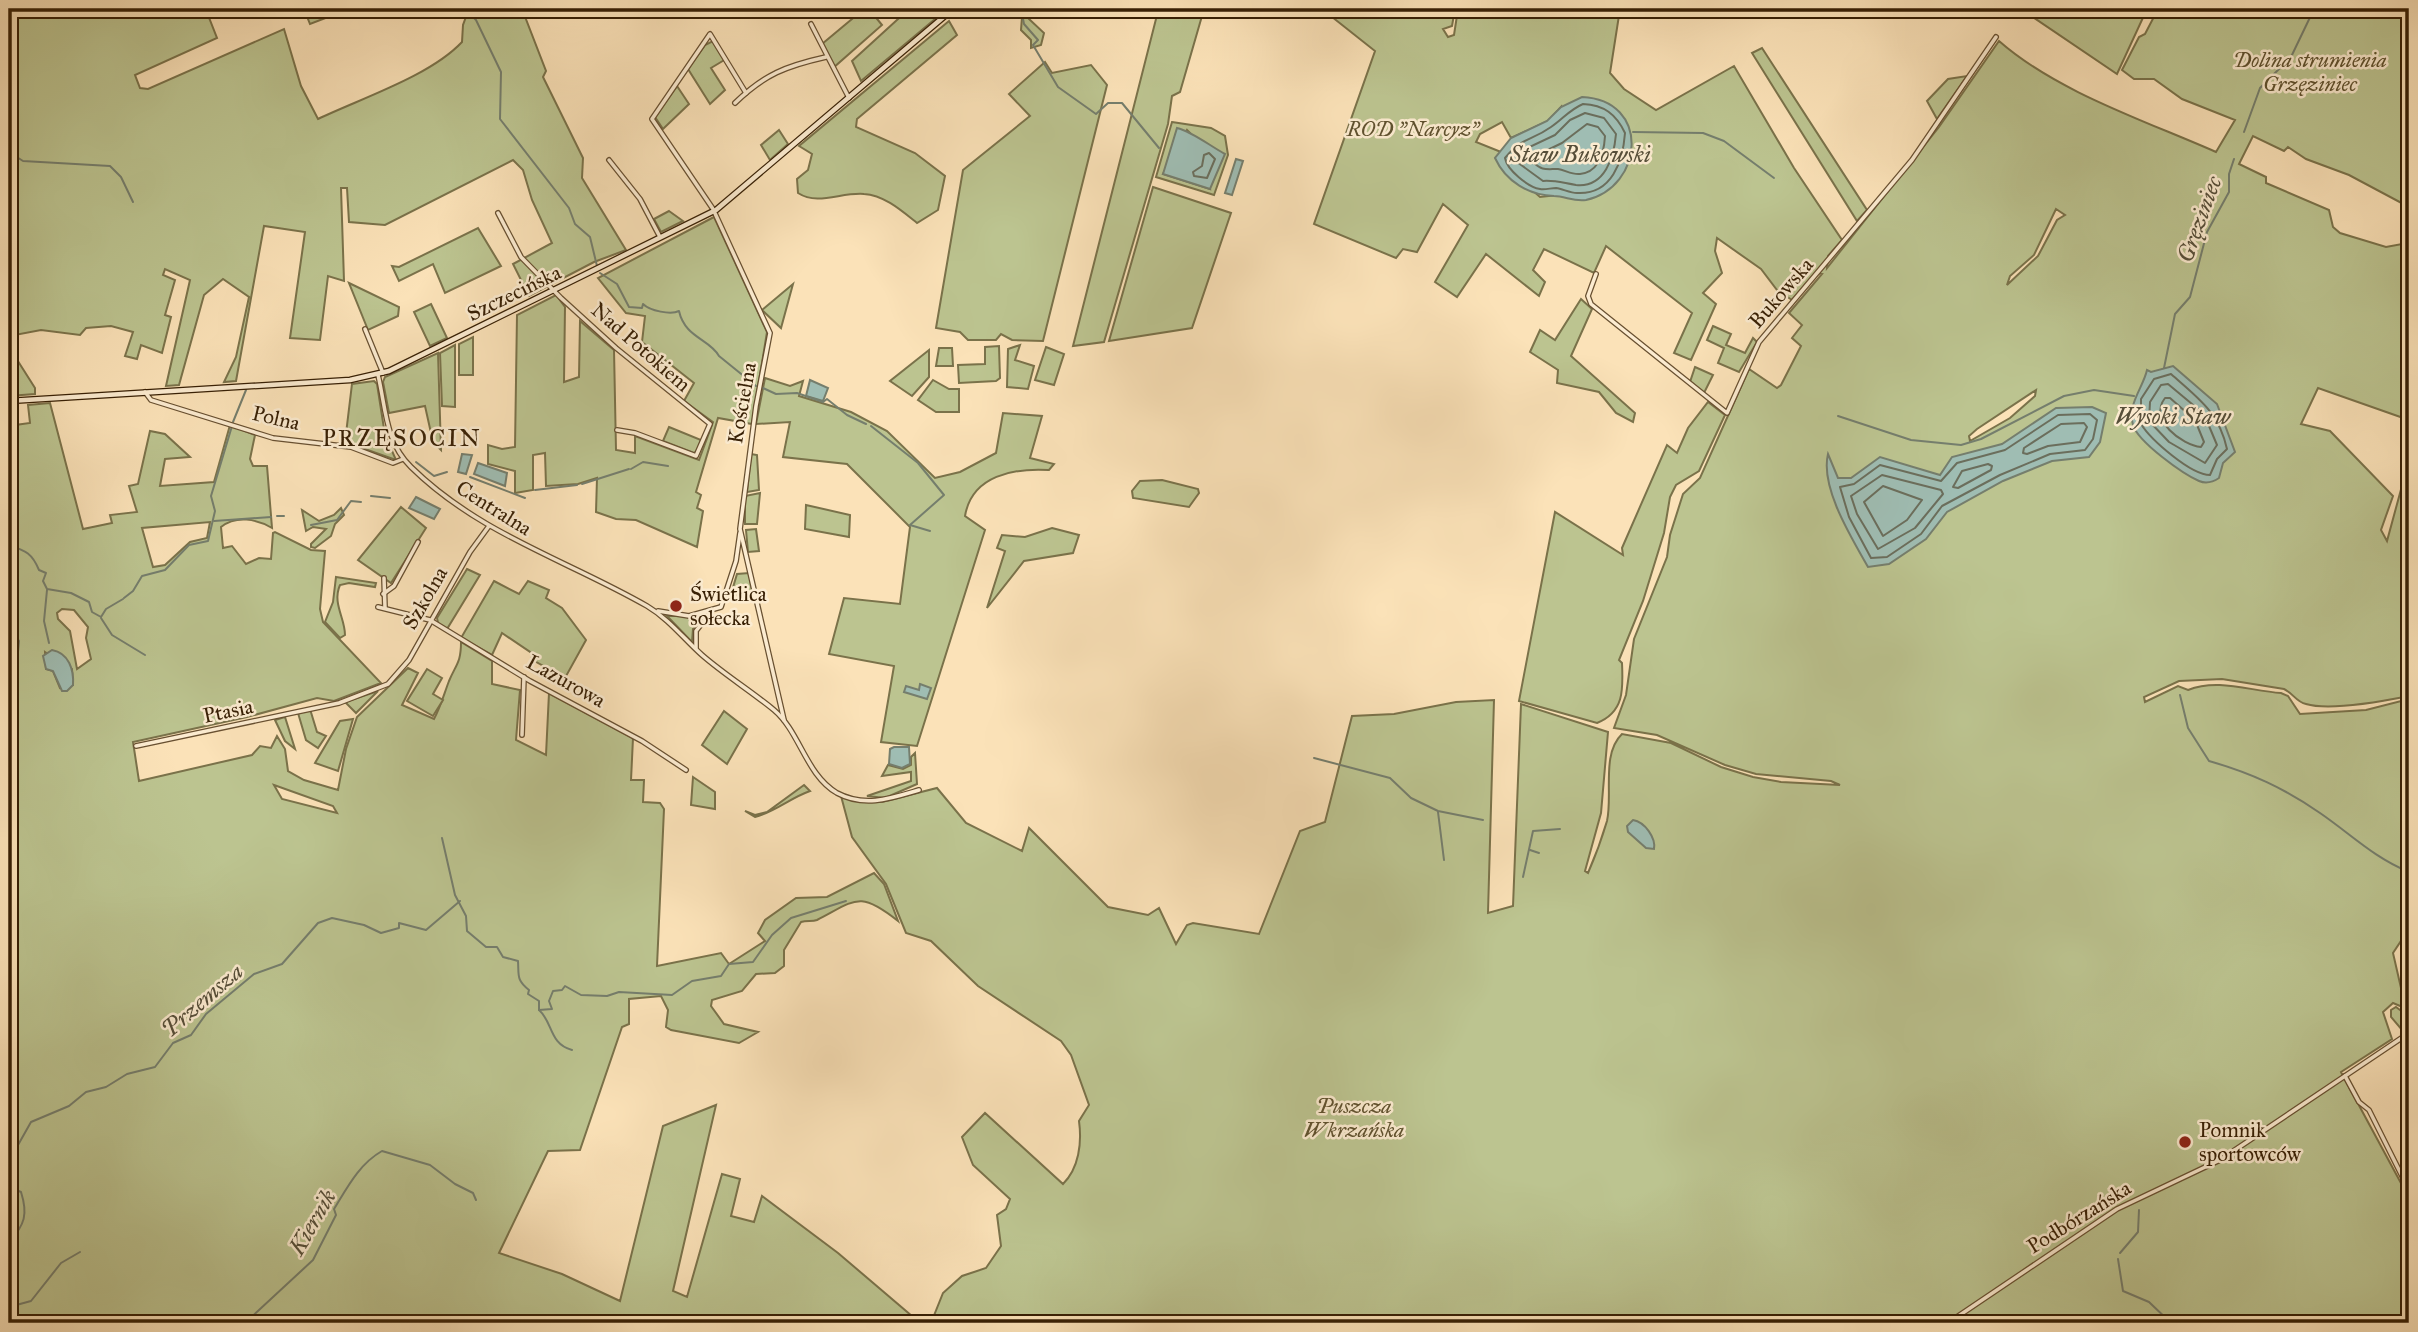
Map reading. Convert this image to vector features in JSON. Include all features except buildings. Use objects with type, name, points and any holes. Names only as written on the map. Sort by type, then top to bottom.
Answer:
[{"type":"street","name":"Szczecińska","points":[[9,401],[352,380],[381,374],[714,211],[953,9]]},
{"type":"street","points":[[811,24],[849,98]]},
{"type":"street","name":"Kościelna","points":[[746,93],[709,34],[652,119],[714,211],[770,332],[756,406],[740,529],[784,720]]},
{"type":"street","name":"Bukowska","points":[[1596,274],[1588,296],[1594,307],[1727,413],[1758,344],[1912,160],[1996,37]]},
{"type":"street","points":[[735,103],[781,69],[826,57]]},
{"type":"street","points":[[609,160],[640,199],[661,239]]},
{"type":"street","name":"Nad Potokiem","points":[[498,213],[521,257],[563,300],[616,348],[710,424],[696,456],[635,433],[617,430]]},
{"type":"street","name":"Centralna","points":[[365,329],[381,374],[388,430],[403,459],[444,496],[489,526],[656,611],[697,650],[784,720],[814,770],[836,792],[875,801],[919,790]]},
{"type":"street","name":"Polna","points":[[145,393],[150,400],[273,438],[351,447],[393,463],[403,459]]},
{"type":"street","name":"Szkolna","points":[[388,684],[409,660],[430,620],[489,526]]},
{"type":"street","points":[[697,650],[696,631],[712,612],[725,602],[737,555],[740,529]]},
{"type":"street","points":[[383,594],[394,586],[418,542]]},
{"type":"street","points":[[737,555],[747,554]]},
{"type":"street","points":[[384,578],[385,608]]},
{"type":"street","name":"Lazurowa","points":[[378,607],[430,620],[524,677],[642,741],[686,770]]},
{"type":"street","name":"Centralna","points":[[656,611],[689,616],[712,612]]},
{"type":"street","points":[[522,735],[524,677]]},
{"type":"street","name":"Ptasia","points":[[136,746],[255,723],[325,704],[339,703],[388,684]]},
{"type":"street","name":"Podbórzańska","points":[[1948,1323],[2117,1209],[2211,1166],[2409,1033]]},
{"type":"street","points":[[2345,1076],[2359,1102],[2369,1110],[2409,1190]]},
{"type":"green space","points":[[9,9],[222,9],[208,15],[217,38],[135,75],[140,88],[148,89],[284,29],[301,86],[318,119],[414,76],[448,54],[462,42],[467,14],[462,9],[522,9],[546,71],[543,77],[583,158],[582,178],[626,250],[594,262],[529,296],[513,264],[552,243],[532,200],[523,170],[513,160],[385,225],[349,222],[347,188],[341,188],[344,281],[328,276],[320,340],[290,338],[305,232],[264,226],[236,381],[224,382],[236,357],[249,297],[223,279],[204,295],[179,385],[166,386],[190,280],[165,269],[163,275],[175,280],[165,315],[171,317],[162,353],[141,345],[137,359],[125,356],[133,332],[111,326],[86,328],[80,335],[41,330],[15,335],[9,328]]},
{"type":"green space","points":[[304,9],[349,9],[310,24]]},
{"type":"green space","points":[[864,9],[869,9],[882,25],[833,68],[822,44]]},
{"type":"green space","points":[[909,9],[947,9],[861,81],[852,61]]},
{"type":"green space","points":[[1009,9],[1033,9],[1029,19],[1044,33],[1041,45],[1031,48],[1031,40],[1021,30],[1022,17]]},
{"type":"green space","points":[[1164,9],[1204,9],[1180,92],[1172,96],[1168,124],[1104,342],[1073,346],[1157,15]]},
{"type":"green space","points":[[1322,9],[1455,9],[1452,26],[1443,29],[1448,37],[1454,35],[1458,9],[1620,9],[1610,73],[1624,89],[1656,110],[1734,66],[1794,168],[1842,240],[1828,256],[1827,268],[1939,127],[1999,41],[2048,76],[2075,90],[2216,152],[2235,120],[2182,99],[2154,79],[2134,79],[2122,70],[2139,37],[2145,34],[2158,9],[2409,9],[2409,207],[2349,175],[2306,159],[2288,147],[2284,151],[2253,136],[2239,164],[2266,177],[2266,183],[2329,210],[2333,227],[2340,233],[2386,247],[2402,244],[2409,248],[2409,420],[2318,388],[2301,424],[2330,431],[2393,496],[2381,530],[2387,541],[2409,460],[2409,675],[2404,678],[2409,696],[2357,705],[2316,706],[2303,703],[2284,689],[2222,679],[2179,681],[2144,697],[2145,702],[2178,686],[2188,690],[2211,685],[2234,686],[2281,693],[2288,696],[2300,714],[2366,710],[2409,699],[2409,939],[2401,941],[2393,953],[2409,1026],[2405,1008],[2393,1003],[2383,1012],[2392,1039],[2341,1072],[2409,1198],[2409,1323],[931,1323],[943,1293],[962,1276],[986,1268],[1001,1246],[997,1215],[1006,1209],[1010,1199],[973,1165],[962,1137],[985,1113],[1063,1184],[1076,1163],[1080,1138],[1079,1121],[1089,1105],[1071,1055],[1061,1041],[978,986],[931,941],[906,933],[886,884],[852,837],[841,796],[882,802],[937,788],[966,823],[1022,851],[1029,828],[1108,907],[1148,915],[1159,908],[1176,944],[1187,925],[1193,923],[1259,934],[1300,831],[1325,822],[1352,716],[1394,714],[1456,702],[1494,700],[1488,913],[1513,906],[1521,704],[1608,732],[1601,813],[1585,871],[1588,873],[1607,821],[1610,763],[1616,742],[1622,734],[1671,743],[1721,767],[1753,777],[1781,782],[1840,785],[1831,781],[1756,774],[1725,765],[1657,735],[1614,728],[1626,695],[1634,639],[1667,557],[1670,535],[1683,494],[1700,478],[1749,369],[1777,388],[1781,385],[1801,346],[1792,338],[1802,325],[1789,313],[1822,274],[1815,273],[1792,300],[1777,290],[1761,269],[1717,238],[1715,251],[1722,273],[1703,293],[1716,304],[1691,360],[1674,353],[1692,313],[1606,246],[1594,273],[1544,249],[1533,270],[1545,282],[1539,296],[1486,254],[1457,297],[1435,282],[1468,225],[1443,204],[1417,252],[1403,249],[1396,258],[1314,224],[1375,51]],"holes":[[[1561,107],[1557,195],[1540,197],[1496,158],[1501,152],[1476,142],[1480,134],[1502,122],[1511,138],[1548,121]],[[2056,209],[2065,215],[2057,220],[2038,256],[2007,285],[2010,276],[2034,255]],[[2036,390],[2035,396],[2010,418],[1970,441],[1969,436]]]},
{"type":"green space","points":[[2021,9],[2147,9],[2117,74]]},
{"type":"green space","points":[[949,21],[957,35],[857,119],[856,127],[915,153],[945,176],[938,210],[917,223],[879,197],[855,194],[814,198],[798,193],[797,179],[808,170],[812,154],[799,146]]},
{"type":"green space","points":[[715,40],[726,59],[711,68],[725,90],[710,104],[688,69],[705,45]]},
{"type":"green space","points":[[1762,48],[1867,210],[1857,221],[1752,53]]},
{"type":"green space","points":[[1045,62],[1052,73],[1091,65],[1107,85],[1043,341],[1012,340],[1001,334],[996,340],[968,340],[960,332],[936,328],[963,170],[1030,116],[1009,94]]},
{"type":"green space","points":[[1967,76],[1937,119],[1927,101],[1948,79]]},
{"type":"green space","points":[[677,86],[689,104],[663,129],[655,117]]},
{"type":"green space","points":[[1172,122],[1211,128],[1225,136],[1228,155],[1214,195],[1156,177]],"holes":[[[1187,130],[1197,140],[1210,189],[1163,174]]]},
{"type":"green space","points":[[779,130],[788,144],[770,160],[761,145]]},
{"type":"green space","points":[[1153,187],[1231,213],[1192,328],[1109,341]]},
{"type":"green space","points":[[669,211],[683,221],[661,232],[654,219]]},
{"type":"green space","points":[[714,217],[767,332],[752,424],[718,418],[696,492],[701,495],[697,508],[703,511],[697,547],[636,520],[616,519],[596,512],[597,478],[578,484],[546,486],[545,453],[533,455],[533,490],[515,493],[515,471],[488,464],[488,445],[502,449],[515,447],[517,315],[556,295],[565,307],[564,382],[579,377],[580,321],[614,350],[616,450],[635,453],[635,436],[699,460],[713,422],[684,401],[694,383],[642,342],[645,316],[626,313],[598,278]]},
{"type":"green space","points":[[478,228],[501,266],[445,293],[433,264],[399,281],[392,266],[399,267]]},
{"type":"green space","points":[[349,283],[399,307],[398,316],[368,330]]},
{"type":"green space","points":[[793,284],[781,328],[762,310]]},
{"type":"green space","points":[[1581,299],[1592,309],[1571,356],[1635,413],[1633,422],[1616,413],[1599,392],[1557,383],[1558,370],[1530,352],[1540,330],[1555,340]]},
{"type":"green space","points":[[431,304],[447,338],[430,346],[414,312]]},
{"type":"green space","points":[[1713,326],[1731,334],[1726,345],[1745,353],[1753,338],[1757,342],[1739,372],[1718,363],[1724,348],[1707,340]]},
{"type":"green space","points":[[473,337],[473,375],[459,375],[459,344]]},
{"type":"green space","points":[[455,345],[455,407],[442,406],[440,353]]},
{"type":"green space","points":[[1020,345],[1015,360],[1034,366],[1028,389],[1007,387],[1008,349]]},
{"type":"green space","points":[[999,346],[1000,378],[996,381],[959,383],[958,365],[985,364],[985,347]]},
{"type":"green space","points":[[9,347],[35,388],[35,394],[9,396]]},
{"type":"green space","points":[[1046,347],[1064,354],[1054,385],[1035,380]]},
{"type":"green space","points":[[939,348],[952,348],[953,366],[936,366]]},
{"type":"green space","points":[[929,350],[929,377],[912,396],[890,381]]},
{"type":"green space","points":[[438,353],[441,450],[433,442],[425,406],[389,413],[383,382],[385,377]]},
{"type":"green space","points":[[1695,367],[1713,375],[1704,393],[1690,382]]},
{"type":"green space","points":[[765,378],[790,386],[803,381],[799,396],[851,412],[887,431],[935,478],[960,472],[996,453],[1003,413],[1042,416],[1030,458],[1054,464],[1049,470],[1022,471],[996,477],[976,491],[969,502],[965,516],[985,530],[917,746],[881,742],[894,666],[829,654],[844,598],[900,604],[910,527],[847,464],[783,457],[790,422],[756,424]]},
{"type":"green space","points":[[933,380],[949,389],[959,389],[959,412],[936,412],[918,400]]},
{"type":"green space","points":[[374,381],[377,384],[385,435],[396,460],[345,442],[352,384]]},
{"type":"green space","points":[[1708,402],[1725,415],[1699,471],[1676,485],[1670,497],[1664,533],[1643,601],[1619,660],[1622,663],[1622,690],[1617,706],[1597,723],[1519,701],[1555,512],[1623,555],[1622,548],[1667,445],[1677,453],[1688,428]]},
{"type":"green space","points":[[50,403],[83,529],[112,523],[110,515],[137,512],[129,486],[138,484],[150,431],[165,434],[190,457],[165,459],[160,486],[214,482],[230,425],[255,435],[250,459],[253,466],[267,466],[272,528],[260,522],[246,520],[227,523],[221,527],[223,548],[232,546],[246,564],[259,558],[271,559],[275,532],[311,550],[325,551],[320,609],[323,622],[381,683],[334,701],[317,698],[247,717],[133,742],[139,781],[252,755],[260,746],[271,748],[277,736],[285,749],[288,771],[304,780],[338,790],[346,749],[357,717],[408,668],[418,673],[402,705],[434,719],[459,659],[461,642],[492,661],[492,684],[520,690],[516,740],[546,755],[549,693],[633,738],[631,780],[644,780],[643,802],[660,803],[664,809],[657,966],[721,953],[729,964],[765,941],[758,933],[765,920],[796,898],[827,897],[874,873],[884,884],[898,921],[874,905],[857,901],[817,920],[801,922],[784,950],[784,966],[775,973],[756,974],[742,991],[712,1000],[711,1006],[724,1024],[758,1032],[739,1043],[666,1027],[668,1010],[661,996],[629,999],[629,1024],[622,1027],[580,1150],[548,1151],[499,1253],[562,1274],[620,1301],[663,1126],[716,1105],[673,1291],[687,1297],[722,1174],[740,1179],[731,1216],[754,1222],[762,1196],[838,1253],[919,1322],[930,1323],[9,1323],[9,407],[13,406],[15,425],[30,423],[28,405]],"holes":[[[210,522],[207,538],[190,542],[165,565],[153,567],[142,528]],[[62,609],[74,610],[88,627],[86,638],[91,659],[77,669],[70,631],[58,619],[57,613]],[[45,652],[72,669],[73,685],[60,688],[53,671],[46,669]],[[274,785],[333,806],[337,813],[282,799]]]},
{"type":"green space","points":[[669,427],[701,440],[697,451],[694,453],[663,441]]},
{"type":"green space","points":[[751,454],[757,455],[759,490],[747,492]]},
{"type":"green space","points":[[1162,480],[1198,489],[1199,493],[1189,507],[1133,498],[1132,491],[1140,481]]},
{"type":"green space","points":[[760,493],[757,524],[745,524],[745,496]]},
{"type":"green space","points":[[806,505],[850,515],[849,537],[805,529]]},
{"type":"green space","points":[[401,507],[426,528],[391,583],[358,560]]},
{"type":"green space","points":[[341,508],[344,515],[335,524],[331,536],[315,548],[311,547],[326,529],[313,527],[306,531],[302,510],[319,521],[334,515]]},
{"type":"green space","points":[[1052,528],[1079,535],[1073,553],[1024,561],[987,608],[1005,551],[997,548],[1002,535],[1025,537]]},
{"type":"green space","points":[[756,529],[759,551],[748,552],[746,530]]},
{"type":"green space","points":[[467,569],[480,575],[447,629],[438,623],[437,618]]},
{"type":"green space","points":[[749,573],[753,595],[731,594],[737,574]]},
{"type":"green space","points":[[336,577],[376,583],[375,587],[349,583],[340,585],[337,598],[345,635],[340,638],[325,622],[333,602]]},
{"type":"green space","points":[[494,581],[519,594],[528,581],[549,590],[546,598],[562,608],[586,640],[565,678],[531,659],[533,654],[502,633],[492,655],[461,638]]},
{"type":"green space","points":[[667,616],[706,616],[693,629],[692,642]]},
{"type":"green space","points":[[427,669],[442,678],[433,694],[443,700],[433,716],[407,701]]},
{"type":"green space","points":[[378,691],[356,713],[345,702]]},
{"type":"green space","points":[[310,709],[317,732],[326,736],[318,748],[306,740],[298,713]]},
{"type":"green space","points":[[724,711],[747,729],[727,764],[702,745]]},
{"type":"green space","points":[[285,717],[295,749],[285,741],[275,720]]},
{"type":"green space","points":[[353,719],[338,771],[315,763],[340,721]]},
{"type":"green space","points":[[915,753],[917,784],[885,798],[867,796],[911,781],[911,772],[882,776],[888,765],[903,769],[911,765],[911,757]]},
{"type":"green space","points":[[693,777],[715,792],[715,809],[691,805]]},
{"type":"green space","points":[[804,785],[810,791],[769,812],[755,817],[745,811],[755,815],[767,812]]},
{"type":"green space","points":[[2396,1007],[2404,1013],[2405,1028],[2402,1030],[2391,1017],[2391,1010]]},
{"type":"water","name":"Staw Bukowski","points":[[1582,97],[1604,102],[1620,113],[1629,127],[1632,145],[1620,179],[1605,192],[1586,200],[1545,195],[1519,186],[1505,174],[1495,158],[1511,138],[1547,121],[1561,107]]},
{"type":"water","points":[[1177,128],[1225,154],[1210,189],[1163,174]]},
{"type":"water","points":[[1236,159],[1243,161],[1232,195],[1225,193]]},
{"type":"water","name":"Wysoki Staw","points":[[2173,366],[2217,404],[2235,452],[2223,463],[2219,478],[2212,481],[2199,481],[2172,465],[2143,440],[2133,425],[2132,410],[2147,370],[2151,372]]},
{"type":"water","points":[[810,380],[828,388],[823,401],[806,396]]},
{"type":"water","points":[[2092,407],[2106,413],[2100,442],[2089,457],[2052,461],[2003,481],[1947,512],[1926,539],[1889,564],[1868,567],[1833,496],[1828,481],[1828,454],[1838,478],[1851,478],[1880,457],[1940,475],[1952,457],[2002,444],[2056,408]]},
{"type":"water","points":[[462,454],[472,455],[466,474],[458,472]]},
{"type":"water","points":[[478,463],[507,473],[505,486],[474,474]]},
{"type":"water","points":[[416,497],[440,509],[434,519],[409,508]]},
{"type":"water","points":[[15,635],[19,641],[18,652],[9,659],[9,640]]},
{"type":"water","points":[[52,650],[63,655],[71,668],[73,685],[67,691],[62,691],[53,671],[46,669],[43,656]]},
{"type":"water","points":[[920,684],[931,688],[927,699],[904,692],[906,686],[919,690]]},
{"type":"water","points":[[909,747],[910,764],[902,768],[889,764],[890,749]]},
{"type":"water","points":[[1633,820],[1649,831],[1654,849],[1646,848],[1628,832],[1627,826]]},
{"type":"waterway","points":[[465,9],[476,20],[501,72],[500,119],[569,208],[575,224],[590,237],[597,266]]},
{"type":"waterway","points":[[1021,9],[1024,24],[1038,40],[1033,45],[1058,87],[1096,114],[1108,103],[1122,103],[1159,148]]},
{"type":"waterway","name":"Gręziniec","points":[[2244,132],[2260,88],[2291,57],[2314,9]]},
{"type":"waterway","points":[[1633,132],[1703,133],[1724,141],[1774,178]]},
{"type":"waterway","points":[[9,152],[23,161],[110,166],[121,177],[133,202]]},
{"type":"waterway","name":"Gręziniec","points":[[2164,368],[2175,314],[2190,297],[2207,232],[2229,192],[2229,174],[2234,159]]},
{"type":"waterway","points":[[600,273],[617,284],[629,307],[642,308],[643,304],[661,312],[679,311],[692,333],[756,386]]},
{"type":"waterway","points":[[763,388],[776,394],[797,393],[823,402],[827,399],[847,415],[866,424]]},
{"type":"waterway","points":[[233,422],[246,390]]},
{"type":"waterway","points":[[1838,416],[1911,440],[1961,445],[1981,439],[2064,396],[2094,390],[2134,396]]},
{"type":"waterway","points":[[124,598],[133,591],[142,576],[165,570],[189,545],[208,541],[215,511],[211,496],[232,426]]},
{"type":"waterway","points":[[871,426],[918,463],[944,495],[910,525],[930,531]]},
{"type":"waterway","points":[[416,462],[434,476],[447,472]]},
{"type":"waterway","points":[[631,469],[643,462],[668,466]]},
{"type":"waterway","points":[[582,484],[629,469]]},
{"type":"waterway","points":[[470,477],[525,498]]},
{"type":"waterway","points":[[535,490],[577,485]]},
{"type":"waterway","points":[[371,496],[390,498]]},
{"type":"waterway","points":[[311,525],[337,520],[351,501],[361,502]]},
{"type":"waterway","points":[[277,516],[284,516]]},
{"type":"waterway","points":[[214,521],[271,517]]},
{"type":"waterway","points":[[9,545],[28,553],[39,570],[46,573],[43,581],[47,589],[71,593],[89,602],[92,612],[101,617],[106,609],[123,599]]},
{"type":"waterway","points":[[47,590],[44,621],[49,643]]},
{"type":"waterway","points":[[101,618],[112,635],[145,655]]},
{"type":"waterway","points":[[2180,695],[2188,728],[2209,761],[2253,776],[2293,796],[2373,853],[2409,872]]},
{"type":"waterway","points":[[1314,758],[1390,778],[1411,798],[1438,811],[1483,820]]},
{"type":"waterway","points":[[1438,812],[1444,860]]},
{"type":"waterway","points":[[1523,877],[1533,831],[1560,829]]},
{"type":"waterway","points":[[442,838],[455,895],[466,916],[467,931],[486,947],[497,947],[503,957],[518,961],[519,977],[529,990],[528,994],[539,1001],[539,1010],[555,1038],[572,1050]]},
{"type":"waterway","points":[[1530,850],[1539,853]]},
{"type":"waterway","name":"Przemsza","points":[[9,1161],[31,1122],[69,1106],[86,1092],[106,1087],[127,1074],[155,1067],[173,1043],[191,1035],[206,1014],[254,974],[282,964],[318,923],[332,918],[364,925],[381,933],[399,928],[399,923],[426,930],[460,901]]},
{"type":"waterway","points":[[539,1010],[552,1009],[549,1001],[553,991],[562,990],[565,986],[581,995],[607,996],[619,992],[672,995],[692,981],[721,976],[729,964],[753,962],[772,935],[791,918],[846,901]]},
{"type":"waterway","name":"Kiernik","points":[[245,1323],[313,1260],[336,1215],[334,1209],[349,1185],[360,1170],[382,1151],[430,1165],[455,1184],[473,1193],[476,1200]]},
{"type":"waterway","name":"Przemsza","points":[[9,1187],[21,1192],[24,1207],[22,1225],[9,1242]]},
{"type":"waterway","points":[[2120,1253],[2138,1232],[2139,1210]]},
{"type":"waterway","points":[[9,1307],[31,1301],[61,1263],[80,1252]]},
{"type":"waterway","points":[[2118,1259],[2123,1291],[2149,1302],[2171,1323]]},
{"type":"waterway","points":[[757,1323],[778,1322]]},
{"type":"place","name":"Świetlica sołecka","points":[[676,606]]},
{"type":"place","name":"Pomnik sportowców","points":[[2185,1142]]},
{"type":"district","name":"PRZĘSOCIN","points":[[402,438]]},
{"type":"park label","name":"Dolina strumienia Grzęziniec","points":[[2310,72]]},
{"type":"park label","name":"ROD \"Narcyz\"","points":[[1413,129]]},
{"type":"park label","name":"Puszcza Wkrzańska","points":[[1354,1118]]}]
